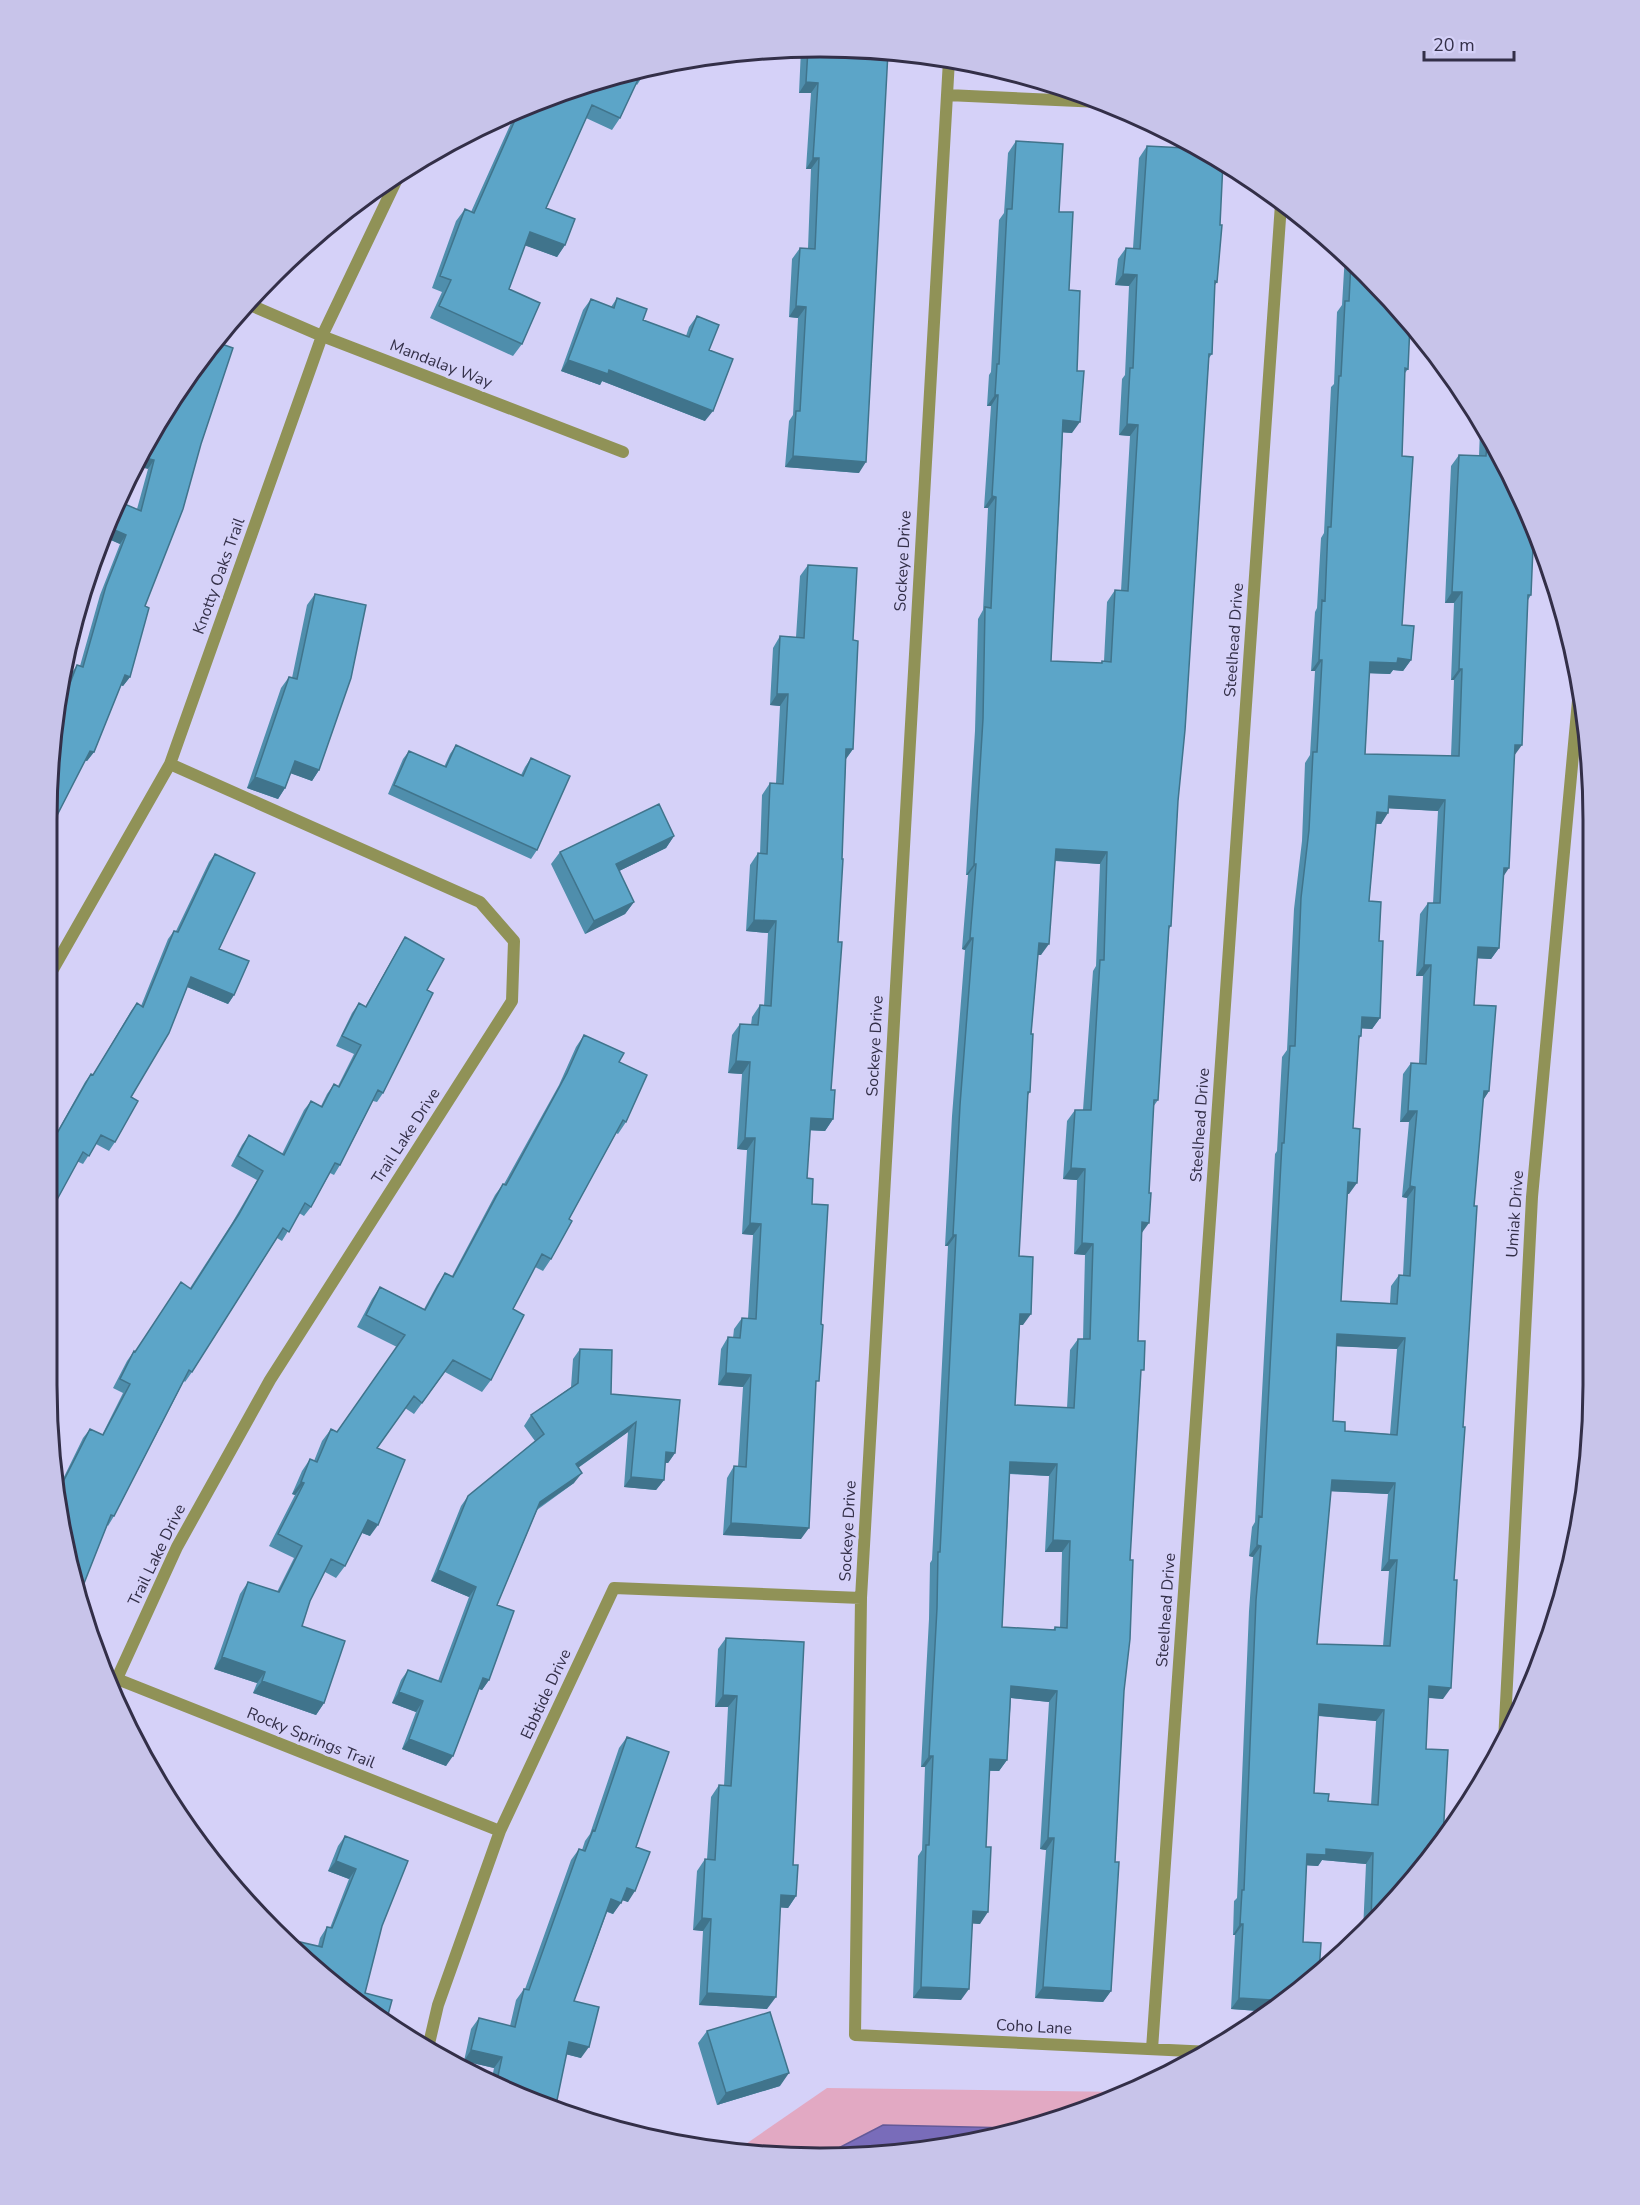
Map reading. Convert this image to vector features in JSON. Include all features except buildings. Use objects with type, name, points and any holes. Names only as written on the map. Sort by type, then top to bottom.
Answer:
[{"type":"street","name":"Sockeye Drive","points":[[855,2035],[861,1598],[949,69]]},
{"type":"street","points":[[947,95],[1075,101]]},
{"type":"street","name":"Knotty Oaks Trail","points":[[57,962],[170,764],[322,336],[393,188]]},
{"type":"street","name":"Steelhead Drive","points":[[1152,2049],[1280,212]]},
{"type":"street","name":"Mandalay Way","points":[[255,307],[322,336],[623,452]]},
{"type":"street","name":"Umiak Drive","points":[[1504,1722],[1532,1197],[1576,721]]},
{"type":"street","name":"Trail Lake Drive","points":[[115,1677],[177,1547],[270,1380],[512,1001],[514,941],[480,902],[170,764]]},
{"type":"street","name":"Ebbtide Drive","points":[[430,2041],[438,2005],[500,1831],[614,1588],[861,1598]]},
{"type":"street","name":"Rocky Springs Trail","points":[[117,1681],[500,1831]]},
{"type":"street","name":"Coho Lane","points":[[855,2035],[1191,2051]]},
{"type":"shaded area","points":[[827,2088],[1107,2092],[1065,2108],[1017,2122],[920,2141],[820,2148],[746,2144]]},
{"type":"shaded area","points":[[883,2125],[993,2128],[920,2141],[840,2147]]}]
